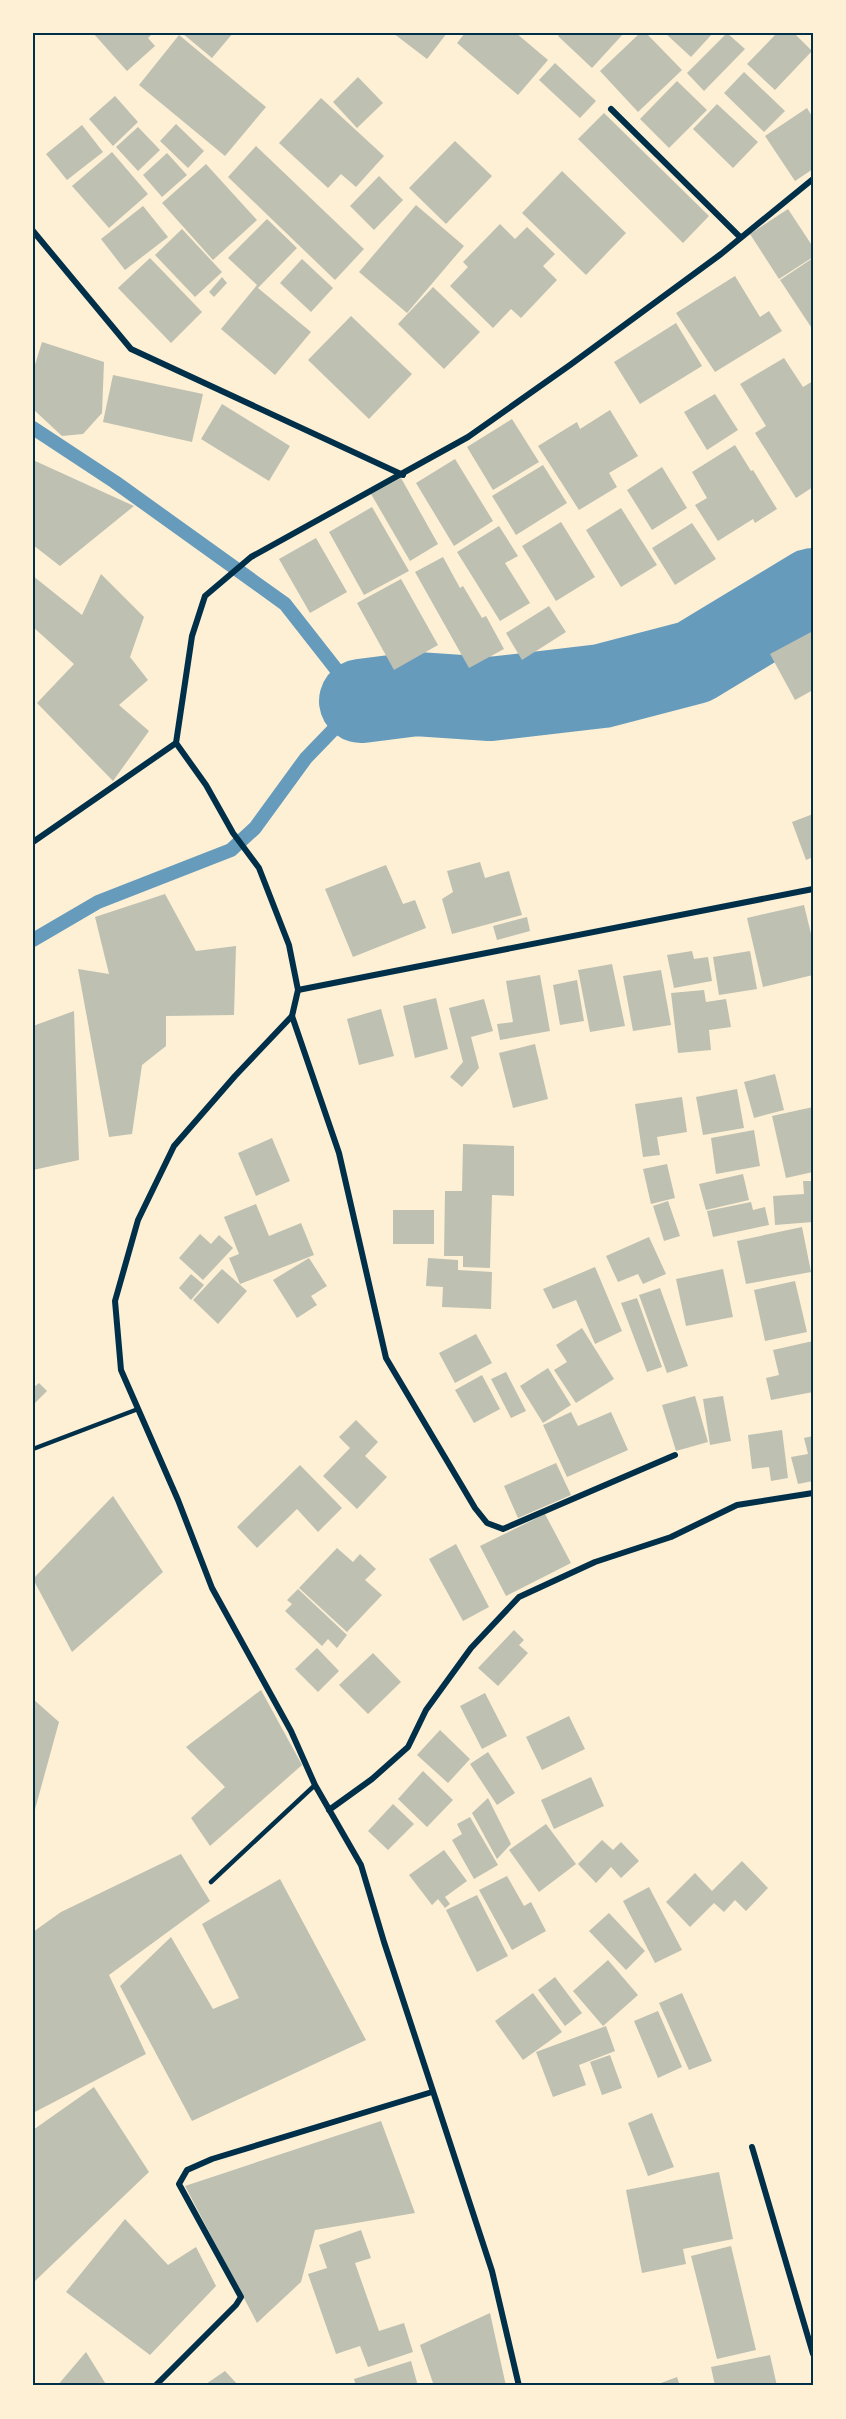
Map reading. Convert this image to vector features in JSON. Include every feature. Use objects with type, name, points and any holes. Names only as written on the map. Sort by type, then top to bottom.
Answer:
[{"type":"street","points":[[611,109],[740,237]]},
{"type":"street","points":[[519,2386],[492,2271],[432,2092],[361,1865],[315,1785],[291,1731],[212,1588],[178,1500],[121,1370],[115,1301],[138,1220],[174,1146],[235,1076],[292,1016],[298,990],[289,945],[259,868],[233,833],[206,785],[176,743],[192,636],[205,596],[251,558],[468,437],[721,254],[813,179]]},
{"type":"street","points":[[33,231],[131,350],[403,475]]},
{"type":"street","points":[[33,842],[176,743]]},
{"type":"street","points":[[298,990],[813,889]]},
{"type":"street","points":[[292,1016],[339,1153],[386,1358],[475,1508],[487,1523],[503,1529],[675,1455]]},
{"type":"street","points":[[329,1810],[372,1779],[408,1747],[426,1710],[471,1648],[519,1597],[596,1562],[671,1537],[737,1505],[813,1493]]},
{"type":"street","points":[[155,2386],[236,2305],[241,2297],[179,2184],[187,2170],[212,2159],[432,2092]]},
{"type":"street","points":[[752,2147],[813,2354]]},
{"type":"lane","points":[[33,1449],[138,1409]]},
{"type":"lane","points":[[211,1882],[315,1785]]},
{"type":"building","points":[[93,33],[153,33],[148,38],[155,46],[127,71]]},
{"type":"building","points":[[182,33],[233,33],[212,58]]},
{"type":"building","points":[[393,33],[447,33],[427,59]]},
{"type":"building","points":[[465,33],[516,33],[548,60],[518,95],[457,43]]},
{"type":"building","points":[[560,33],[624,33],[592,68],[558,36]]},
{"type":"building","points":[[640,33],[646,33],[682,70],[638,112],[600,71]]},
{"type":"building","points":[[665,33],[713,33],[691,57]]},
{"type":"building","points":[[727,33],[745,49],[704,91],[687,73]]},
{"type":"building","points":[[777,33],[794,33],[812,51],[775,90],[747,64]]},
{"type":"building","points":[[179,35],[266,107],[225,156],[139,85]]},
{"type":"building","points":[[555,63],[596,101],[580,118],[539,80]]},
{"type":"building","points":[[744,72],[785,111],[764,132],[724,93]]},
{"type":"building","points":[[358,77],[383,103],[357,128],[333,102]]},
{"type":"building","points":[[677,81],[707,110],[669,148],[640,119]]},
{"type":"building","points":[[115,96],[138,122],[113,146],[89,119]]},
{"type":"building","points":[[321,98],[384,156],[356,187],[341,174],[328,188],[279,143]]},
{"type":"building","points":[[717,104],[758,142],[733,168],[693,129]]},
{"type":"building","points":[[807,108],[813,118],[813,169],[795,181],[765,136]]},
{"type":"building","points":[[604,113],[709,216],[683,243],[578,139]]},
{"type":"building","points":[[176,124],[204,151],[188,168],[160,141]]},
{"type":"building","points":[[82,125],[103,152],[67,180],[46,154]]},
{"type":"building","points":[[138,127],[160,150],[138,171],[116,147]]},
{"type":"building","points":[[455,141],[492,176],[446,224],[409,188]]},
{"type":"building","points":[[256,146],[364,249],[335,280],[228,177]]},
{"type":"building","points":[[112,152],[148,194],[109,228],[72,186]]},
{"type":"building","points":[[167,153],[187,175],[162,197],[143,175]]},
{"type":"building","points":[[206,164],[257,220],[213,260],[162,203]]},
{"type":"building","points":[[562,171],[626,233],[586,275],[522,213]]},
{"type":"building","points":[[379,176],[403,200],[374,230],[350,206]]},
{"type":"building","points":[[416,205],[464,246],[407,313],[359,272]]},
{"type":"building","points":[[143,206],[168,237],[125,270],[101,239]]},
{"type":"building","points":[[788,209],[813,247],[813,257],[779,279],[750,234]]},
{"type":"building","points":[[267,219],[297,248],[258,288],[311,332],[275,375],[221,329],[257,285],[228,258]]},
{"type":"building","points":[[500,224],[515,239],[527,227],[555,254],[543,266],[557,280],[521,318],[511,309],[493,328],[450,286],[468,267],[463,262]]},
{"type":"building","points":[[182,229],[222,272],[195,297],[155,255]]},
{"type":"building","points":[[150,258],[202,312],[171,343],[118,288]]},
{"type":"building","points":[[813,258],[813,326],[811,327],[780,280]]},
{"type":"building","points":[[302,259],[333,288],[311,312],[280,283]]},
{"type":"building","points":[[735,276],[760,317],[769,311],[782,331],[715,372],[676,313]]},
{"type":"building","points":[[222,277],[227,283],[214,297],[209,292]]},
{"type":"building","points":[[433,287],[480,332],[444,369],[398,324]]},
{"type":"building","points":[[351,316],[412,374],[369,419],[308,360]]},
{"type":"building","points":[[676,323],[702,366],[640,404],[614,362]]},
{"type":"building","points":[[42,342],[104,362],[102,413],[83,434],[62,436],[33,409],[33,371]]},
{"type":"building","points":[[784,358],[803,387],[813,381],[813,487],[796,498],[755,433],[766,426],[740,384]]},
{"type":"building","points":[[113,375],[203,394],[192,442],[103,422]]},
{"type":"building","points":[[715,394],[738,430],[707,450],[684,412]]},
{"type":"building","points":[[222,404],[290,446],[269,481],[201,439]]},
{"type":"building","points":[[610,410],[638,456],[609,473],[617,487],[579,510],[538,446],[577,422],[580,429]]},
{"type":"building","points":[[512,419],[539,462],[493,490],[467,447]]},
{"type":"building","points":[[735,445],[777,509],[755,523],[753,519],[718,541],[695,505],[707,498],[692,472]]},
{"type":"building","points":[[455,459],[493,521],[454,546],[416,483]]},
{"type":"building","points":[[33,460],[134,506],[60,566],[33,545]]},
{"type":"building","points":[[543,465],[567,503],[516,535],[492,496]]},
{"type":"building","points":[[662,467],[687,508],[652,530],[627,490]]},
{"type":"building","points":[[401,478],[438,544],[410,561],[371,494]]},
{"type":"building","points":[[372,507],[409,571],[364,595],[329,532]]},
{"type":"building","points":[[621,508],[657,565],[621,587],[586,530]]},
{"type":"building","points":[[561,522],[595,577],[556,601],[522,546]]},
{"type":"building","points":[[692,523],[716,559],[675,585],[652,548]]},
{"type":"building","points":[[499,526],[518,556],[505,563],[530,603],[500,621],[457,552]]},
{"type":"building","points":[[316,538],[347,592],[310,613],[279,559]]},
{"type":"building","points":[[443,557],[460,588],[463,586],[482,618],[486,616],[504,649],[469,668],[415,572]]},
{"type":"building","points":[[101,574],[144,617],[130,657],[148,680],[119,705],[149,731],[113,781],[37,703],[74,664],[33,627],[33,576],[82,615]]},
{"type":"building","points":[[401,579],[438,645],[394,670],[357,603]]},
{"type":"building","points":[[549,606],[566,632],[522,660],[506,633]]},
{"type":"building","points":[[813,631],[813,690],[795,700],[770,654]]},
{"type":"building","points":[[813,814],[813,857],[806,860],[792,822]]},
{"type":"building","points":[[480,862],[485,878],[509,871],[522,915],[452,934],[442,899],[453,892],[447,871]]},
{"type":"building","points":[[386,865],[403,904],[415,900],[426,928],[353,957],[325,889]]},
{"type":"building","points":[[165,894],[196,951],[236,946],[234,1015],[166,1016],[166,1046],[142,1065],[132,1134],[109,1137],[78,969],[109,974],[95,917]]},
{"type":"building","points":[[804,905],[813,942],[813,975],[763,987],[747,918]]},
{"type":"building","points":[[527,917],[530,931],[497,940],[493,926]]},
{"type":"building","points":[[692,951],[694,959],[708,957],[712,981],[674,988],[667,955]]},
{"type":"building","points":[[750,951],[757,989],[719,995],[713,957]]},
{"type":"building","points":[[612,964],[625,1026],[590,1032],[578,970]]},
{"type":"building","points":[[661,970],[671,1025],[633,1031],[623,976]]},
{"type":"building","points":[[540,975],[550,1031],[500,1040],[497,1024],[513,1022],[506,981]]},
{"type":"building","points":[[577,980],[584,1021],[560,1025],[553,985]]},
{"type":"building","points":[[704,990],[706,1002],[726,999],[731,1027],[709,1030],[711,1050],[678,1053],[671,993]]},
{"type":"building","points":[[436,998],[448,1049],[415,1058],[403,1006]]},
{"type":"building","points":[[484,999],[493,1031],[471,1037],[479,1068],[462,1087],[450,1077],[463,1062],[449,1008]]},
{"type":"building","points":[[381,1009],[394,1056],[359,1065],[347,1019]]},
{"type":"building","points":[[74,1011],[79,1160],[33,1170],[33,1026]]},
{"type":"building","points":[[535,1044],[548,1099],[513,1108],[499,1053]]},
{"type":"building","points":[[775,1074],[784,1110],[754,1118],[744,1082]]},
{"type":"building","points":[[737,1089],[744,1128],[703,1135],[696,1097]]},
{"type":"building","points":[[682,1097],[687,1132],[657,1137],[660,1155],[643,1157],[635,1104]]},
{"type":"building","points":[[813,1107],[813,1172],[786,1178],[772,1116]]},
{"type":"building","points":[[754,1130],[760,1166],[716,1174],[711,1138]]},
{"type":"building","points":[[272,1138],[290,1181],[256,1196],[238,1153]]},
{"type":"building","points":[[463,1144],[514,1146],[514,1196],[492,1195],[490,1268],[463,1267],[463,1256],[444,1256],[445,1191],[462,1191]]},
{"type":"building","points":[[667,1164],[675,1198],[651,1204],[643,1169]]},
{"type":"building","points":[[743,1174],[749,1200],[706,1210],[699,1184]]},
{"type":"building","points":[[803,1181],[813,1181],[813,1222],[775,1225],[773,1196],[804,1194]]},
{"type":"building","points":[[668,1201],[680,1236],[664,1241],[653,1206]]},
{"type":"building","points":[[751,1202],[753,1210],[765,1207],[769,1225],[713,1237],[707,1211]]},
{"type":"building","points":[[256,1204],[269,1236],[301,1223],[314,1255],[240,1284],[229,1258],[239,1254],[224,1217]]},
{"type":"building","points":[[393,1210],[434,1210],[434,1244],[393,1244]]},
{"type":"building","points":[[802,1227],[811,1272],[746,1284],[737,1241]]},
{"type":"building","points":[[200,1234],[211,1244],[219,1235],[233,1248],[203,1280],[179,1258]]},
{"type":"building","points":[[649,1237],[666,1274],[643,1284],[638,1274],[618,1282],[606,1256]]},
{"type":"building","points":[[309,1258],[327,1286],[311,1296],[317,1305],[297,1318],[273,1280]]},
{"type":"building","points":[[428,1258],[458,1260],[458,1270],[492,1272],[491,1309],[442,1307],[443,1287],[426,1286]]},
{"type":"building","points":[[595,1267],[622,1331],[595,1344],[576,1300],[553,1309],[543,1289]]},
{"type":"building","points":[[222,1269],[247,1291],[218,1324],[193,1300]]},
{"type":"building","points":[[723,1269],[733,1317],[686,1326],[676,1279]]},
{"type":"building","points":[[191,1274],[204,1285],[191,1300],[179,1288]]},
{"type":"building","points":[[795,1281],[807,1332],[765,1341],[754,1290]]},
{"type":"building","points":[[660,1288],[688,1366],[667,1373],[639,1295]]},
{"type":"building","points":[[637,1298],[662,1367],[647,1372],[621,1303]]},
{"type":"building","points":[[582,1328],[614,1379],[576,1403],[554,1370],[567,1362],[556,1345]]},
{"type":"building","points":[[476,1334],[492,1363],[455,1383],[439,1353]]},
{"type":"building","points":[[813,1341],[813,1392],[771,1400],[766,1378],[779,1375],[773,1350]]},
{"type":"building","points":[[548,1368],[571,1405],[543,1423],[520,1386]]},
{"type":"building","points":[[506,1372],[526,1411],[511,1418],[491,1379]]},
{"type":"building","points":[[482,1375],[500,1409],[474,1423],[455,1390]]},
{"type":"building","points":[[39,1383],[47,1391],[35,1403],[33,1388]]},
{"type":"building","points":[[695,1396],[708,1442],[676,1451],[662,1405]]},
{"type":"building","points":[[723,1396],[731,1441],[710,1445],[703,1399]]},
{"type":"building","points":[[571,1412],[578,1426],[611,1412],[628,1450],[567,1477],[543,1425]]},
{"type":"building","points":[[356,1420],[378,1442],[365,1456],[387,1477],[357,1509],[323,1476],[350,1448],[339,1437]]},
{"type":"building","points":[[782,1430],[788,1478],[771,1481],[769,1467],[752,1469],[748,1435]]},
{"type":"building","points":[[813,1436],[813,1481],[798,1484],[791,1457],[808,1454],[804,1438]]},
{"type":"building","points":[[556,1463],[571,1495],[518,1518],[504,1486]]},
{"type":"building","points":[[300,1465],[342,1508],[318,1532],[297,1509],[257,1548],[237,1527]]},
{"type":"building","points":[[113,1496],[163,1572],[72,1652],[33,1579]]},
{"type":"building","points":[[545,1514],[571,1563],[506,1596],[480,1546]]},
{"type":"building","points":[[456,1544],[489,1607],[463,1621],[429,1559]]},
{"type":"building","points":[[337,1548],[353,1562],[360,1554],[376,1569],[365,1580],[382,1595],[347,1632],[299,1588]]},
{"type":"building","points":[[298,1589],[347,1635],[337,1648],[328,1639],[322,1646],[285,1611],[292,1604],[287,1600]]},
{"type":"building","points":[[514,1630],[524,1640],[519,1645],[528,1653],[498,1686],[478,1668]]},
{"type":"building","points":[[317,1648],[339,1671],[318,1692],[295,1669]]},
{"type":"building","points":[[373,1653],[401,1682],[368,1714],[339,1685]]},
{"type":"building","points":[[261,1690],[302,1765],[210,1846],[191,1818],[225,1787],[186,1747]]},
{"type":"building","points":[[485,1693],[507,1736],[482,1749],[460,1706]]},
{"type":"building","points":[[33,1699],[59,1722],[34,1813],[33,1812]]},
{"type":"building","points":[[569,1716],[585,1749],[542,1770],[526,1737]]},
{"type":"building","points":[[440,1730],[470,1759],[448,1783],[417,1755]]},
{"type":"building","points":[[488,1752],[515,1793],[497,1805],[470,1764]]},
{"type":"building","points":[[423,1771],[453,1800],[427,1827],[398,1799]]},
{"type":"building","points":[[591,1777],[604,1806],[554,1829],[541,1800]]},
{"type":"building","points":[[488,1798],[511,1844],[497,1859],[472,1813]]},
{"type":"building","points":[[393,1804],[414,1824],[388,1850],[368,1831]]},
{"type":"building","points":[[470,1817],[498,1865],[474,1879],[452,1840],[462,1834],[457,1824]]},
{"type":"building","points":[[546,1824],[576,1864],[539,1892],[509,1850]]},
{"type":"building","points":[[602,1840],[613,1850],[621,1842],[639,1861],[621,1878],[611,1867],[596,1883],[578,1864]]},
{"type":"building","points":[[444,1850],[467,1881],[445,1897],[450,1904],[445,1908],[438,1899],[432,1905],[409,1875]]},
{"type":"building","points":[[181,1854],[210,1901],[109,1975],[146,2054],[33,2113],[33,1932],[61,1912]]},
{"type":"building","points":[[742,1861],[768,1888],[746,1911],[735,1900],[724,1912],[714,1903],[690,1927],[666,1902],[695,1873],[712,1891]]},
{"type":"building","points":[[507,1876],[524,1906],[531,1902],[546,1931],[512,1950],[479,1890]]},
{"type":"building","points":[[280,1879],[366,2040],[192,2121],[120,1986],[171,1937],[213,2009],[239,1998],[202,1924]]},
{"type":"building","points":[[649,1887],[682,1950],[655,1963],[623,1901]]},
{"type":"building","points":[[477,1895],[508,1956],[477,1972],[446,1910]]},
{"type":"building","points":[[609,1913],[645,1951],[626,1970],[589,1931]]},
{"type":"building","points":[[608,1960],[638,1995],[603,2026],[573,1991]]},
{"type":"building","points":[[555,1977],[582,2013],[565,2026],[538,1990]]},
{"type":"building","points":[[533,1993],[562,2032],[523,2060],[495,2021]]},
{"type":"building","points":[[682,1993],[712,2061],[689,2070],[659,2003]]},
{"type":"building","points":[[658,2011],[682,2067],[658,2078],[634,2021]]},
{"type":"building","points":[[606,2026],[615,2051],[579,2065],[586,2085],[553,2097],[536,2052]]},
{"type":"building","points":[[610,2055],[622,2088],[602,2095],[590,2062]]},
{"type":"building","points":[[94,2087],[149,2172],[35,2281],[33,2278],[33,2130]]},
{"type":"building","points":[[652,2113],[674,2167],[648,2176],[628,2123]]},
{"type":"building","points":[[381,2121],[415,2213],[315,2230],[301,2282],[257,2323],[185,2186]]},
{"type":"building","points":[[719,2172],[733,2239],[683,2249],[686,2264],[642,2273],[626,2190]]},
{"type":"building","points":[[125,2219],[168,2265],[196,2247],[216,2286],[150,2355],[66,2292]]},
{"type":"building","points":[[361,2230],[371,2258],[355,2263],[379,2331],[404,2323],[413,2352],[368,2367],[360,2346],[336,2354],[308,2274],[327,2268],[319,2245]]},
{"type":"building","points":[[731,2246],[756,2350],[717,2359],[691,2256]]},
{"type":"building","points":[[490,2313],[506,2386],[434,2386],[420,2345]]},
{"type":"building","points":[[86,2352],[107,2386],[57,2386]]},
{"type":"building","points":[[770,2355],[777,2386],[715,2386],[711,2367]]},
{"type":"building","points":[[411,2361],[418,2386],[356,2386],[354,2379]]},
{"type":"building","points":[[225,2371],[239,2386],[203,2386]]},
{"type":"building","points":[[677,2377],[680,2386],[653,2386]]},
{"type":"waterway","points":[[33,428],[115,482],[285,604],[361,701],[306,758],[255,828],[231,850],[98,902],[33,940]]},
{"type":"waterway","points":[[361,701],[416,694],[490,699],[602,686],[694,662],[813,590]]}]
